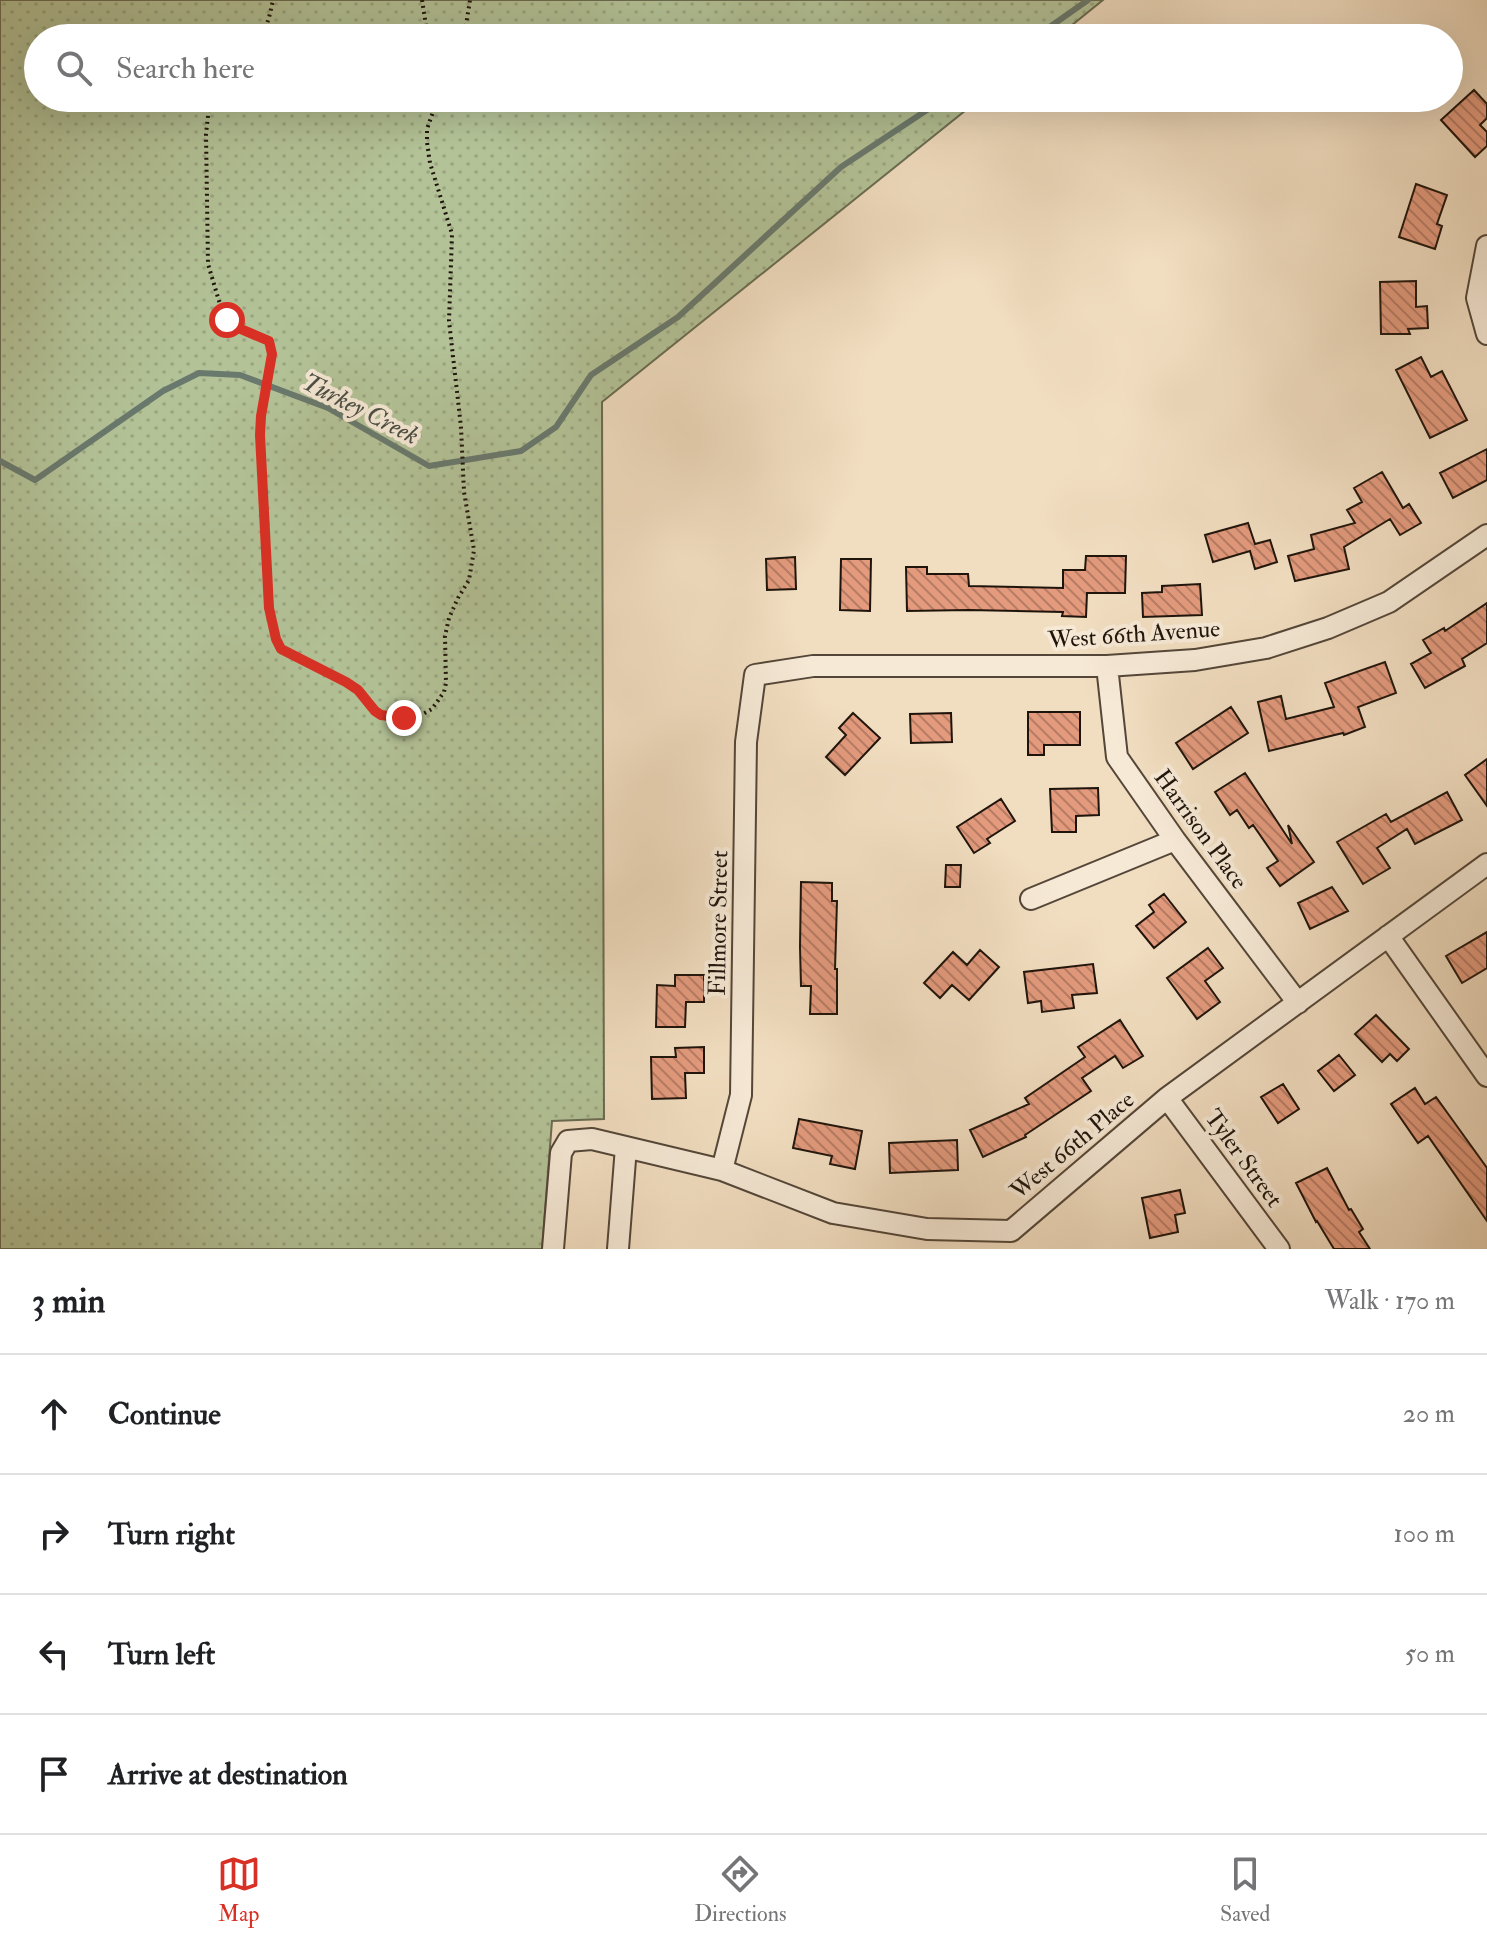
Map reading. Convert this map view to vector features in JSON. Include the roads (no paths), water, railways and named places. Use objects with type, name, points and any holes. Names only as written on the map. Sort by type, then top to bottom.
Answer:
[{"type":"street","points":[[1487,246],[1477,298],[1487,334]]},
{"type":"street","name":"West 66th Avenue","points":[[755,675],[813,666],[1107,666],[1210,658],[1266,648],[1328,628],[1389,602],[1487,535]]},
{"type":"street","name":"Harrison Place","points":[[1107,666],[1117,757],[1175,840],[1298,1003]]},
{"type":"street","name":"Fillmore Street","points":[[722,1170],[741,1095],[746,742],[755,675]]},
{"type":"street","points":[[1031,899],[1175,840]]},
{"type":"street","name":"West 66th Place","points":[[553,1249],[561,1153],[568,1141],[592,1139],[722,1170],[833,1213],[927,1229],[1011,1231],[1167,1098],[1487,864]]},
{"type":"street","points":[[1388,936],[1487,1076]]},
{"type":"street","name":"Tyler Street","points":[[1167,1098],[1279,1249]]},
{"type":"street","points":[[618,1249],[626,1147]]},
{"type":"waterway","name":"Turkey Creek","points":[[1054,24],[1088,0]]},
{"type":"waterway","name":"Turkey Creek","points":[[0,461],[35,480],[163,391],[199,373],[240,375],[328,408],[429,466],[521,451],[556,427],[591,375],[678,317],[841,167],[924,112]]}]
